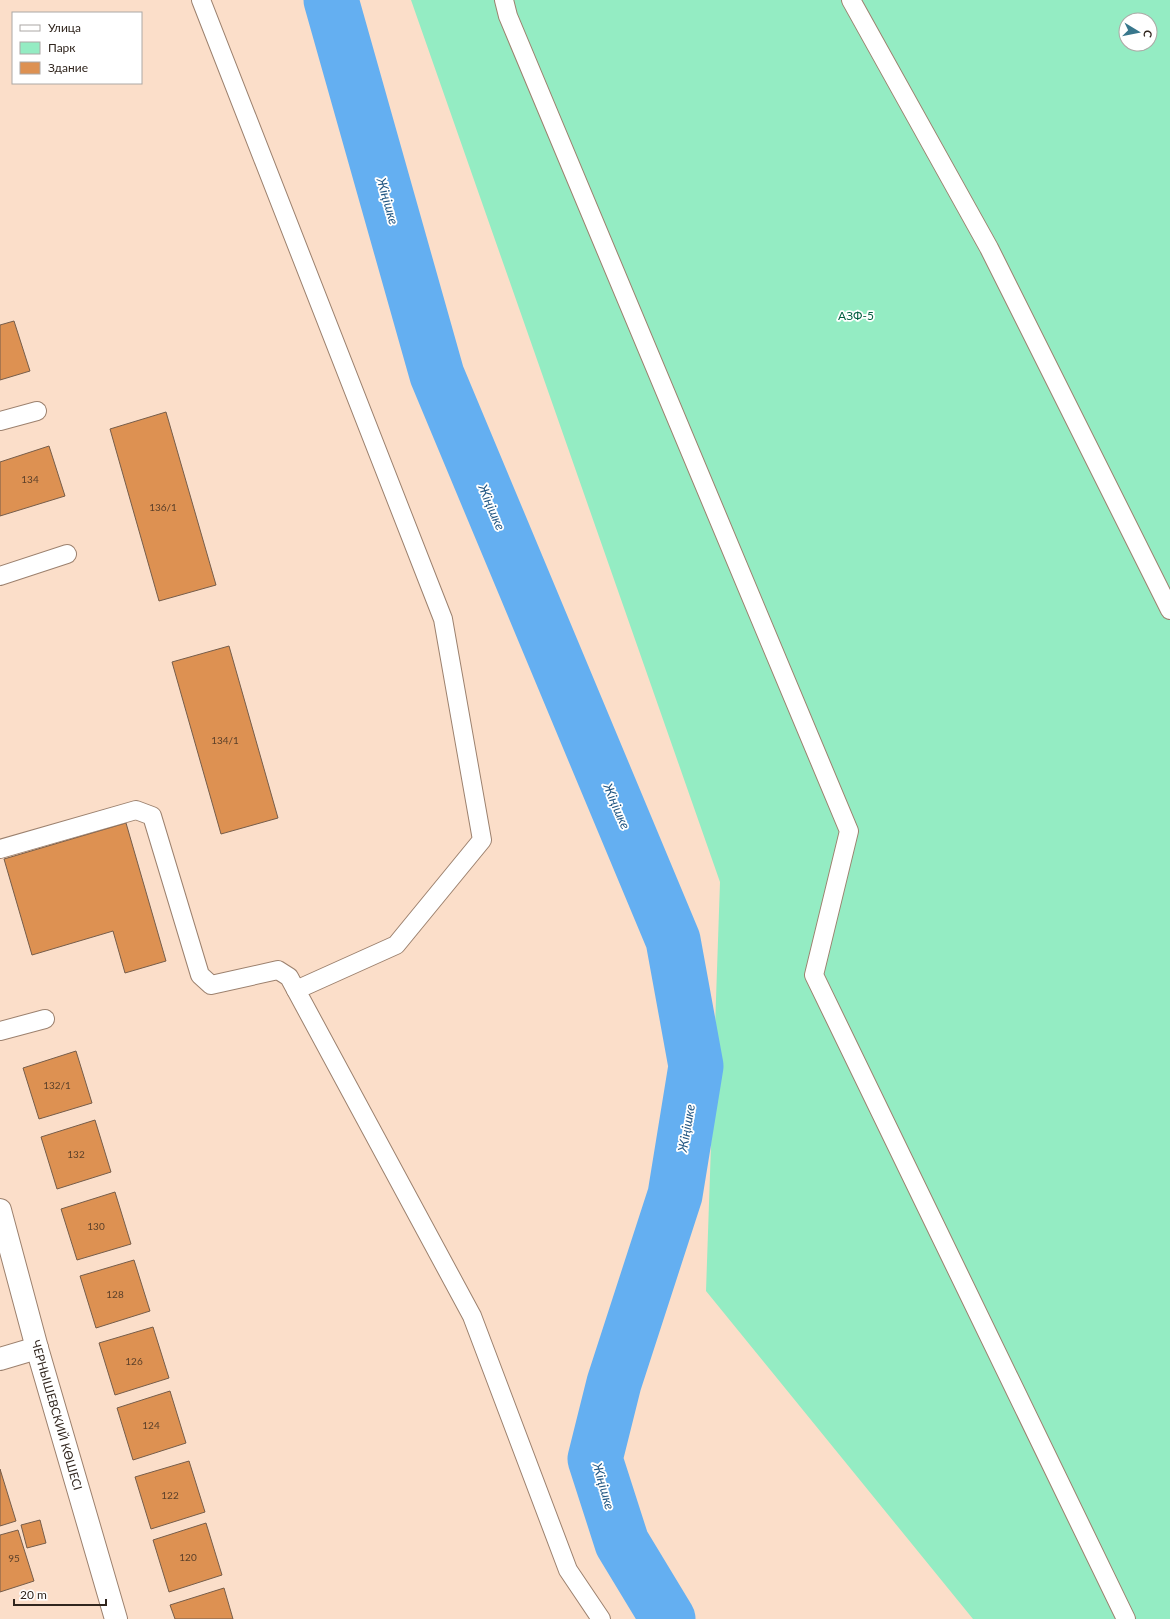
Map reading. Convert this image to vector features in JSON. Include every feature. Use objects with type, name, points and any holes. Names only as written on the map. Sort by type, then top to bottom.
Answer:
[{"type":"street","name":"ЧЕРНЫШЕВСКИЙ КӨШЕСІ","points":[[0,1210],[37,1348],[116,1619]]},
{"type":"street","points":[[0,1359],[37,1348]]},
{"type":"lane","points":[[201,0],[443,619],[482,840],[396,945],[296,990]]},
{"type":"lane","points":[[504,0],[508,16],[849,831],[814,975],[1126,1619]]},
{"type":"lane","points":[[852,0],[989,248],[1170,610]]},
{"type":"lane","points":[[0,421],[37,411]]},
{"type":"lane","points":[[0,576],[67,554]]},
{"type":"lane","points":[[0,849],[136,810],[152,816],[200,975],[210,985],[278,970],[289,977],[472,1316],[568,1570],[601,1619]]},
{"type":"lane","points":[[0,1031],[45,1019]]},
{"type":"green space","name":"АЗФ-5","points":[[411,0],[1170,0],[1170,1619],[973,1619],[706,1291],[720,882]]},
{"type":"building","points":[[14,321],[30,371],[0,380],[0,325]]},
{"type":"building","points":[[166,412],[216,585],[159,601],[110,429]]},
{"type":"building","points":[[49,446],[65,496],[0,516],[0,462]]},
{"type":"building","points":[[229,646],[278,818],[221,834],[172,662]]},
{"type":"building","points":[[126,823],[166,961],[125,973],[113,931],[32,955],[4,859]]},
{"type":"building","points":[[76,1051],[92,1103],[39,1119],[23,1068]]},
{"type":"building","points":[[95,1120],[111,1172],[57,1189],[41,1137]]},
{"type":"building","points":[[115,1192],[131,1244],[77,1260],[61,1209]]},
{"type":"building","points":[[134,1260],[150,1311],[96,1328],[80,1276]]},
{"type":"building","points":[[153,1327],[169,1378],[115,1395],[99,1343]]},
{"type":"building","points":[[170,1391],[186,1443],[133,1460],[117,1408]]},
{"type":"building","points":[[189,1461],[205,1512],[151,1529],[135,1477]]},
{"type":"building","points":[[0,1469],[16,1521],[0,1526]]},
{"type":"building","points":[[40,1520],[46,1543],[27,1548],[21,1525]]},
{"type":"building","points":[[206,1523],[222,1575],[169,1592],[153,1540]]},
{"type":"building","points":[[18,1530],[34,1581],[0,1592],[0,1535]]},
{"type":"building","points":[[224,1588],[233,1619],[175,1619],[170,1605]]},
{"type":"waterway","name":"Жіңішке","points":[[331,0],[437,375],[673,940],[696,1066],[675,1195],[614,1383],[595,1459],[622,1543],[668,1619]]}]
